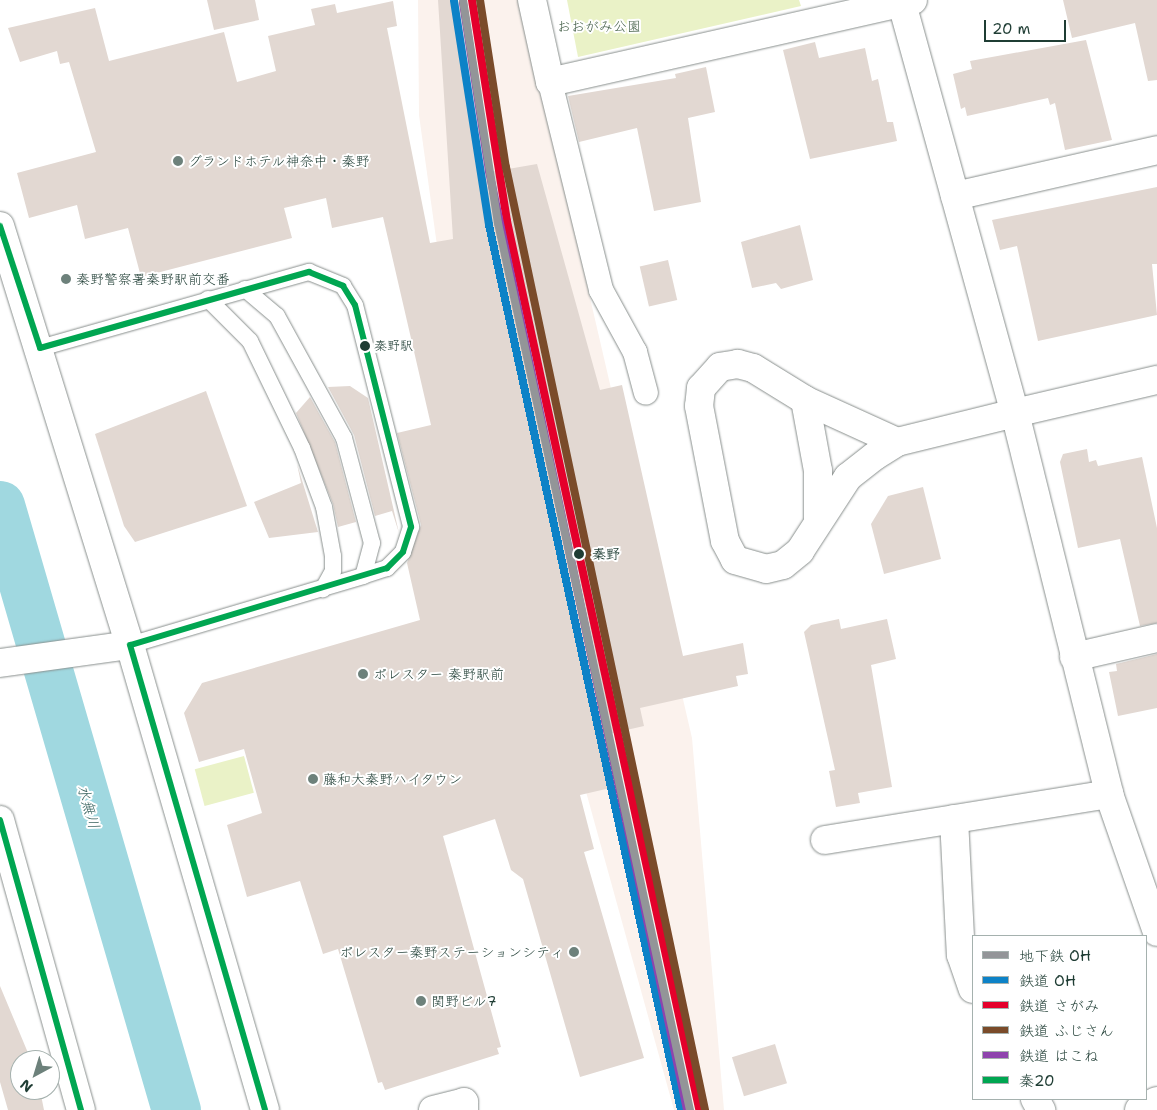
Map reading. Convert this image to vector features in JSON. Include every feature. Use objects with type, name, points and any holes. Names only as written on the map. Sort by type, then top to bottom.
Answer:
[{"type":"street","points":[[532,0],[601,290],[635,352],[646,393]]},
{"type":"street","points":[[550,82],[905,1],[955,196],[1016,413],[1074,657],[1109,794],[1157,932]]},
{"type":"street","points":[[955,196],[1157,150]]},
{"type":"street","points":[[0,226],[40,348],[119,646],[265,1110]]},
{"type":"street","points":[[897,442],[805,400],[753,368],[738,364],[720,368],[708,378],[698,406],[725,541],[735,560],[766,569],[783,565],[800,551],[848,477],[897,442],[1157,380]]},
{"type":"street","points":[[805,400],[818,471],[818,522]]},
{"type":"street","points":[[1074,657],[1157,638]]},
{"type":"street","points":[[0,663],[119,646]]},
{"type":"street","points":[[826,840],[1109,794]]},
{"type":"street","points":[[954,819],[961,955],[972,985]]},
{"type":"street","points":[[0,820],[81,1110]]},
{"type":"street","points":[[1139,1110],[1157,1101]]},
{"type":"street","points":[[433,1110],[464,1102],[464,1110]]},
{"type":"lane","points":[[40,348],[245,288],[309,272],[343,286],[355,305],[412,527],[403,552],[387,568],[323,590],[119,646]]},
{"type":"lane","points":[[245,288],[277,316],[344,438],[372,543],[363,576]]},
{"type":"lane","points":[[208,299],[250,341],[305,455],[324,507],[333,556],[333,571],[323,590]]},
{"type":"shaded area","points":[[418,0],[521,0],[692,738],[724,1110],[674,1110],[439,260],[419,115]]},
{"type":"green space","name":"おおがみ公園","points":[[567,0],[799,0],[801,6],[578,57]]},
{"type":"green space","points":[[244,756],[254,793],[205,806],[195,769]]},
{"type":"building","points":[[207,0],[255,0],[259,20],[214,30]]},
{"type":"building","points":[[438,0],[458,0],[484,173],[537,164],[600,390],[622,385],[683,656],[743,643],[748,674],[736,676],[738,686],[640,708],[644,726],[609,734],[619,786],[580,795],[594,849],[584,852],[644,1058],[580,1077],[523,879],[511,870],[495,819],[443,836],[501,1047],[497,1048],[499,1054],[385,1090],[382,1082],[378,1083],[338,949],[323,954],[300,881],[247,897],[227,825],[262,813],[244,749],[199,762],[184,713],[202,683],[420,620],[407,563],[421,525],[397,433],[431,425],[383,217],[332,228],[326,198],[284,208],[292,238],[141,277],[128,228],[85,239],[77,205],[29,218],[17,173],[96,152],[69,62],[60,64],[57,51],[20,62],[8,28],[95,8],[109,61],[224,32],[237,82],[276,71],[268,36],[315,25],[311,9],[335,4],[337,13],[393,1],[397,26],[387,28],[430,243],[453,239]]},
{"type":"building","points":[[1063,0],[1157,0],[1157,80],[1148,81],[1135,23],[1072,38]]},
{"type":"building","points":[[1086,40],[1112,140],[1065,150],[1055,103],[1050,105],[1048,98],[967,116],[965,107],[961,109],[953,74],[972,69],[970,61]]},
{"type":"building","points":[[815,42],[819,58],[865,48],[872,81],[878,79],[887,122],[893,122],[897,141],[810,159],[783,50]]},
{"type":"building","points":[[706,67],[715,112],[688,118],[701,202],[654,211],[637,128],[579,142],[568,96],[676,78],[675,74]]},
{"type":"building","points":[[1157,187],[1157,264],[1152,264],[1157,315],[1038,341],[1017,246],[1000,250],[992,220]]},
{"type":"building","points":[[800,225],[813,280],[781,289],[776,283],[752,288],[741,242]]},
{"type":"building","points":[[668,260],[677,300],[649,306],[640,267]]},
{"type":"building","points":[[350,386],[368,398],[399,533],[392,511],[375,516],[354,435],[328,387]]},
{"type":"building","points":[[206,391],[247,506],[135,542],[124,526],[95,434]]},
{"type":"building","points":[[310,397],[335,442],[356,522],[338,527],[333,504],[296,413]]},
{"type":"building","points":[[1087,449],[1089,462],[1096,460],[1098,466],[1142,457],[1157,528],[1157,623],[1140,626],[1120,539],[1078,548],[1060,462],[1063,454]]},
{"type":"building","points":[[297,464],[318,532],[269,538],[254,502],[301,483]]},
{"type":"building","points":[[923,487],[941,559],[884,574],[871,524],[888,496]]},
{"type":"building","points":[[839,619],[841,629],[887,619],[896,659],[871,665],[892,787],[858,793],[860,803],[836,807],[829,771],[835,770],[804,632],[811,625]]},
{"type":"building","points":[[1157,654],[1157,708],[1118,716],[1109,672],[1117,671],[1116,664]]},
{"type":"building","points":[[0,986],[27,1050],[10,1050],[10,1100],[42,1100],[44,1110],[8,1110],[0,1082]]},
{"type":"building","points":[[775,1044],[787,1083],[744,1096],[732,1057]]},
{"type":"waterway","name":"水無川","points":[[0,505],[176,1110]]},
{"type":"metro line","name":"OH","points":[[463,0],[498,223],[690,1110]]},
{"type":"rail line","name":"さがみ","points":[[472,0],[507,221],[699,1108]]},
{"type":"rail line","name":"ふじさん","points":[[480,0],[506,167],[705,1110]]},
{"type":"rail line","name":"OH","points":[[454,1],[489,225],[681,1110]]},
{"type":"rail line","name":"はこね","points":[[463,3],[489,171],[687,1110]]},
{"type":"transit line","name":"秦20","points":[[0,226],[40,348],[309,272],[343,286],[355,305],[411,527],[403,552],[387,568],[130,645],[265,1110]]},
{"type":"transit line","name":"秦20","points":[[0,820],[81,1110]]},
{"type":"place","name":"グランドホテル神奈中・秦野","points":[[178,161]]},
{"type":"place","name":"秦野警察署秦野駅前交番","points":[[66,279]]},
{"type":"place","name":"秦野駅","points":[[365,346]]},
{"type":"place","name":"秦野","points":[[579,554]]},
{"type":"place","name":"ポレスター 秦野駅前","points":[[363,674]]},
{"type":"place","name":"藤和大秦野ハイタウン","points":[[313,779]]},
{"type":"place","name":"ポレスター秦野ステーションシティ","points":[[574,952]]},
{"type":"place","name":"関野ビル7","points":[[421,1001]]}]
